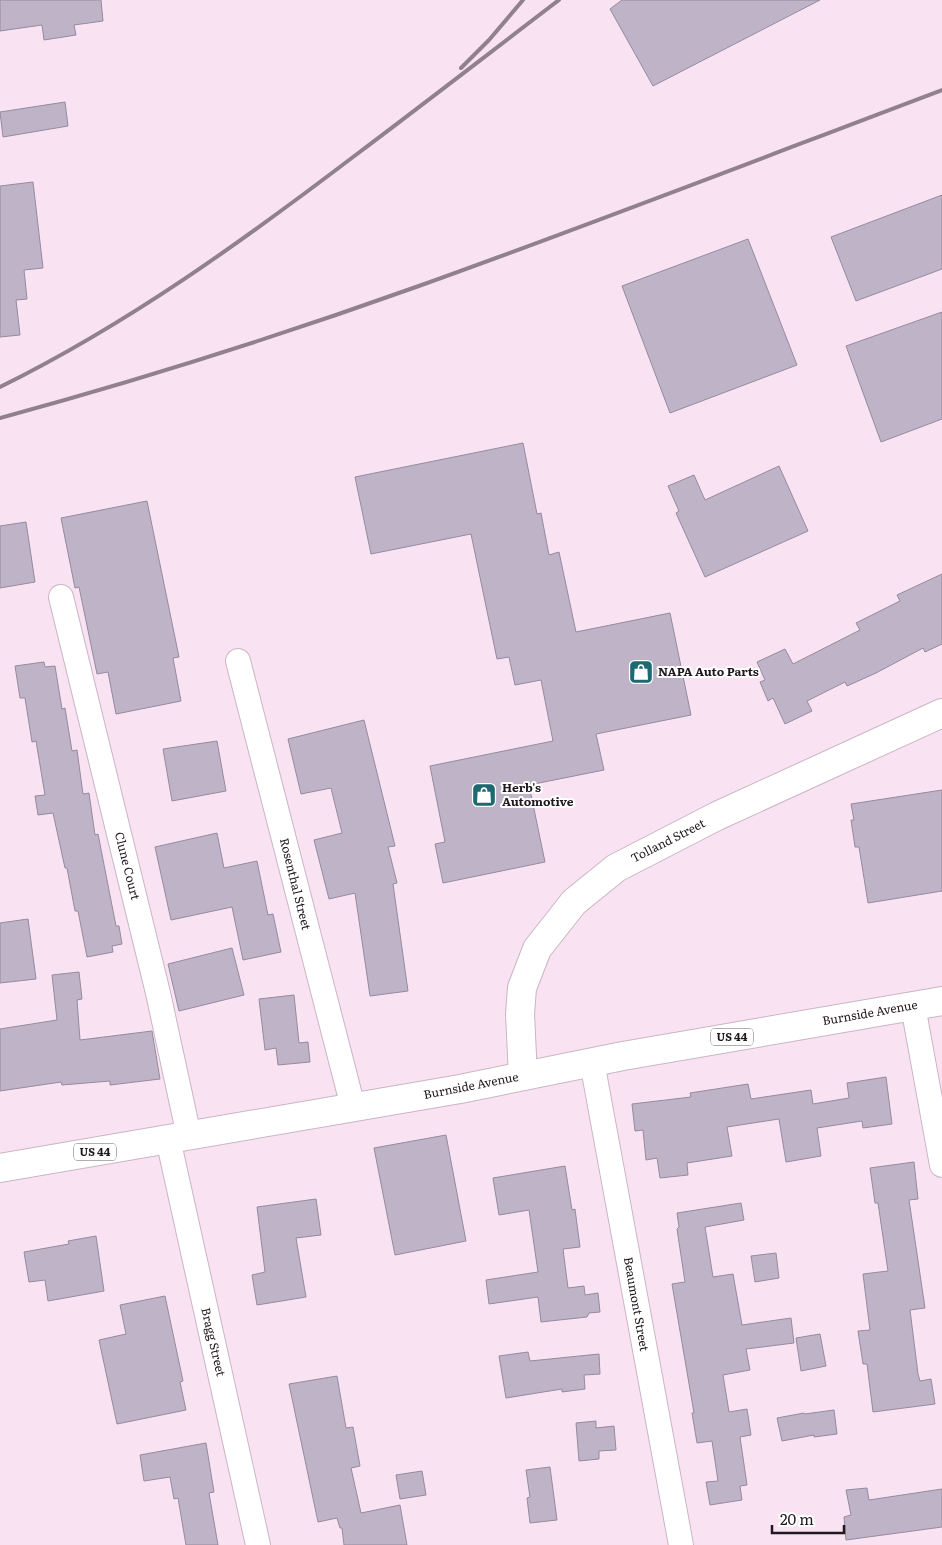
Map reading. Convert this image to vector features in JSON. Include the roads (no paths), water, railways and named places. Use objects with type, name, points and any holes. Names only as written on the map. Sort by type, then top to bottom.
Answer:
[{"type":"main road","name":"Tolland Street","points":[[523,1076],[520,1014],[522,988],[537,949],[574,902],[616,868],[717,816],[942,713]]},
{"type":"main road","name":"Burnside Avenue","points":[[0,1168],[942,1001]]},
{"type":"street","name":"Clune Court","points":[[60,596],[158,993],[179,1137]]},
{"type":"street","name":"Rosenthal Street","points":[[238,661],[352,1107]]},
{"type":"street","points":[[913,1006],[942,1165]]},
{"type":"street","name":"Beaumont Street","points":[[592,1062],[681,1545]]},
{"type":"street","name":"Bragg Street","points":[[179,1137],[258,1545]]},
{"type":"railway","points":[[461,68],[489,40],[523,0]]},
{"type":"railway","points":[[0,387],[94,336],[228,249],[408,116],[559,0]]},
{"type":"railway","points":[[0,418],[157,373],[365,305],[548,239],[942,90]]},
{"type":"place","name":"NAPA Auto Parts","points":[[641,672]]},
{"type":"place","name":"Herb's Automotive","points":[[484,795]]}]
